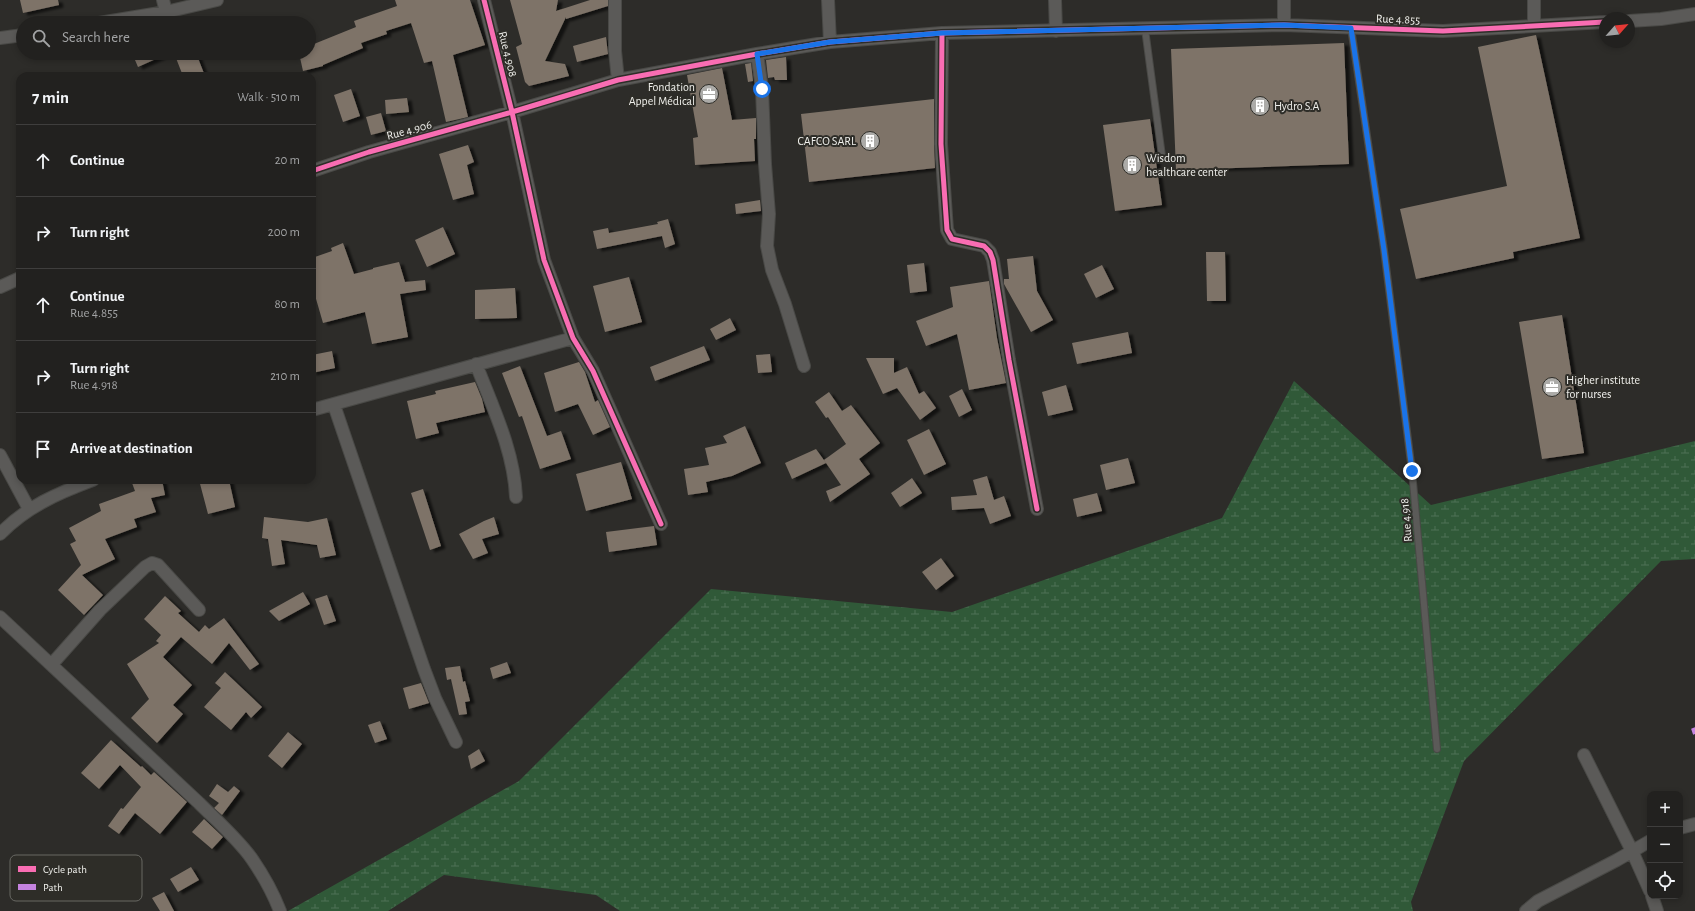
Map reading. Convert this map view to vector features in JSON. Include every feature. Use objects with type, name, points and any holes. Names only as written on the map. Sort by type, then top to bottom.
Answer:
[{"type":"street","points":[[163,0],[166,12]]},
{"type":"street","points":[[142,16],[217,0]]},
{"type":"street","name":"Rue 4.908","points":[[484,0],[512,112],[544,260],[573,338],[593,371],[661,524]]},
{"type":"street","points":[[614,0],[615,51],[618,80]]},
{"type":"street","points":[[828,0],[830,42]]},
{"type":"street","points":[[1055,0],[1056,31]]},
{"type":"street","points":[[1284,0],[1284,25]]},
{"type":"street","points":[[1534,0],[1534,26]]},
{"type":"street","points":[[1635,21],[1695,14]]},
{"type":"street","name":"Rue 4.855","points":[[830,42],[942,33],[1284,25],[1443,31],[1599,22]]},
{"type":"street","points":[[942,33],[941,144],[947,230],[952,239],[984,246],[990,252],[993,260],[1009,360],[1037,509]]},
{"type":"street","points":[[0,38],[16,36]]},
{"type":"street","name":"Rue 4.906","points":[[316,170],[369,152],[512,112],[618,80],[830,42]]},
{"type":"street","points":[[757,54],[762,89],[769,214],[767,246],[772,270],[785,304],[804,366]]},
{"type":"street","points":[[0,287],[16,280]]},
{"type":"street","points":[[316,409],[573,338]]},
{"type":"street","points":[[476,364],[509,451],[515,477],[516,497]]},
{"type":"street","points":[[334,405],[424,669],[435,698],[456,742]]},
{"type":"street","points":[[0,454],[29,509]]},
{"type":"street","points":[[0,534],[29,509],[56,494],[82,484]]},
{"type":"street","points":[[52,664],[100,610],[145,567],[152,563],[158,565],[199,610]]},
{"type":"street","points":[[0,617],[52,664],[228,832],[252,858],[273,895],[280,911]]},
{"type":"street","points":[[1584,755],[1647,884]]},
{"type":"street","points":[[1683,827],[1695,824]]},
{"type":"street","points":[[1526,911],[1538,901],[1647,843]]},
{"type":"street","points":[[1653,899],[1656,911]]},
{"type":"lane","name":"Rue 4.918","points":[[1351,28],[1384,250],[1412,471],[1437,750]]},
{"type":"lane","points":[[1145,29],[1162,156]]},
{"type":"green space","points":[[1294,381],[1431,505],[1695,441],[1695,559],[1661,561],[1464,761],[1411,902],[1413,911],[620,911],[596,895],[444,875],[388,911],[288,911],[519,781],[711,589],[952,612],[1222,518]]},
{"type":"building","points":[[20,0],[58,0],[59,5],[23,13]]},
{"type":"building","points":[[395,0],[470,0],[485,45],[453,55],[468,117],[446,122],[432,61],[424,63],[411,23],[386,31],[387,34],[361,43],[363,48],[323,66],[303,71],[301,60],[316,60],[316,43],[356,27],[354,21],[397,6]]},
{"type":"building","points":[[510,0],[558,0],[556,11],[590,0],[608,0],[608,6],[566,19],[566,17],[545,61],[565,64],[569,76],[529,86],[525,82],[516,47],[522,44]]},
{"type":"building","points":[[1536,35],[1580,238],[1513,252],[1514,258],[1416,279],[1400,209],[1507,186],[1478,47]]},
{"type":"building","points":[[606,37],[608,54],[577,62],[573,46]]},
{"type":"building","name":"Hydro S.A","points":[[1344,43],[1349,164],[1176,170],[1171,49]]},
{"type":"building","points":[[786,57],[787,80],[775,80],[774,77],[768,78],[766,60]]},
{"type":"building","points":[[135,60],[154,60],[138,67]]},
{"type":"building","points":[[177,60],[199,60],[203,72],[181,72]]},
{"type":"building","points":[[751,63],[753,81],[748,82],[745,64]]},
{"type":"building","points":[[722,68],[732,120],[756,118],[756,139],[754,139],[755,161],[695,165],[693,138],[698,137],[687,75]]},
{"type":"building","points":[[351,89],[360,116],[343,122],[334,95]]},
{"type":"building","points":[[407,98],[409,112],[386,114],[385,100]]},
{"type":"building","name":"CAFCO SARL","points":[[934,99],[935,168],[809,182],[801,114]]},
{"type":"building","points":[[381,113],[386,131],[371,135],[366,117]]},
{"type":"building","name":"Wisdom healthcare center","points":[[1150,119],[1162,205],[1115,211],[1103,125]]},
{"type":"building","points":[[468,145],[474,162],[467,165],[474,194],[453,200],[439,154]]},
{"type":"building","points":[[760,200],[761,211],[736,214],[735,204]]},
{"type":"building","points":[[668,219],[675,244],[665,248],[662,236],[597,249],[593,231],[608,228],[609,233],[658,224],[657,222]]},
{"type":"building","points":[[443,227],[455,254],[427,267],[415,240]]},
{"type":"building","points":[[343,243],[354,274],[399,262],[405,282],[425,280],[426,290],[400,294],[408,337],[372,344],[365,312],[323,323],[316,299],[316,257],[332,251],[331,248]]},
{"type":"building","points":[[1206,252],[1225,252],[1226,301],[1207,301]]},
{"type":"building","points":[[1033,256],[1037,291],[1053,320],[1031,332],[1004,284],[1004,279],[1009,279],[1007,259]]},
{"type":"building","points":[[924,263],[927,291],[910,293],[907,265]]},
{"type":"building","points":[[1102,265],[1114,289],[1096,298],[1084,274]]},
{"type":"building","points":[[629,277],[642,322],[605,332],[593,286]]},
{"type":"building","points":[[989,281],[997,338],[1006,383],[969,390],[957,334],[926,346],[916,321],[953,307],[950,287]]},
{"type":"building","points":[[515,288],[517,318],[475,319],[475,290]]},
{"type":"building","name":"Higher institute for nurses","points":[[1562,315],[1584,453],[1542,459],[1519,322]]},
{"type":"building","points":[[730,318],[736,330],[716,340],[710,329]]},
{"type":"building","points":[[1128,332],[1132,353],[1077,364],[1072,343]]},
{"type":"building","points":[[704,346],[710,360],[655,381],[650,367]]},
{"type":"building","points":[[332,351],[335,368],[316,372],[316,354]]},
{"type":"building","points":[[770,354],[772,372],[758,373],[756,355]]},
{"type":"building","points":[[866,358],[894,358],[894,373],[907,367],[919,394],[924,391],[936,408],[920,420],[897,388],[883,394]]},
{"type":"building","points":[[579,362],[585,372],[595,402],[598,400],[610,427],[593,435],[578,404],[555,412],[544,373]]},
{"type":"building","points":[[520,366],[547,436],[561,431],[571,459],[540,469],[522,416],[519,417],[502,373]]},
{"type":"building","points":[[475,382],[482,399],[485,412],[436,423],[439,433],[416,439],[407,401],[436,394],[435,391]]},
{"type":"building","points":[[1066,385],[1073,410],[1048,416],[1042,392]]},
{"type":"building","points":[[962,389],[972,410],[959,417],[949,396]]},
{"type":"building","points":[[829,392],[842,411],[851,405],[880,443],[859,459],[870,474],[830,502],[826,491],[841,485],[824,460],[846,444],[828,417],[826,418],[815,402]]},
{"type":"building","points":[[745,426],[761,463],[732,476],[706,482],[708,492],[688,495],[684,469],[709,465],[705,448],[727,443],[723,436]]},
{"type":"building","points":[[929,429],[946,464],[924,475],[907,440]]},
{"type":"building","points":[[816,449],[826,463],[792,479],[785,463]]},
{"type":"building","points":[[1128,458],[1135,483],[1106,490],[1100,465]]},
{"type":"building","points":[[621,462],[632,499],[586,511],[576,474]]},
{"type":"building","points":[[987,476],[994,500],[1004,496],[1011,516],[990,524],[984,508],[952,510],[951,497],[977,495],[973,480]]},
{"type":"building","points":[[912,478],[922,493],[900,507],[891,493]]},
{"type":"building","points":[[132,484],[163,484],[165,495],[151,498],[156,512],[134,519],[137,527],[105,539],[115,559],[82,575],[103,595],[84,615],[58,590],[81,565],[70,544],[76,541],[69,528],[101,511],[99,504],[135,491]]},
{"type":"building","points":[[200,484],[230,484],[235,507],[208,514]]},
{"type":"building","points":[[423,489],[441,546],[430,550],[411,493]]},
{"type":"building","points":[[1097,493],[1102,511],[1077,517],[1073,499]]},
{"type":"building","points":[[264,517],[308,522],[327,518],[336,555],[320,558],[317,545],[281,540],[285,564],[272,566],[268,539],[262,538]]},
{"type":"building","points":[[494,517],[499,534],[482,539],[488,553],[473,559],[459,534]]},
{"type":"building","points":[[654,526],[657,545],[609,552],[606,532]]},
{"type":"building","points":[[941,558],[954,576],[936,590],[922,572]]},
{"type":"building","points":[[303,592],[310,604],[279,621],[269,611]]},
{"type":"building","points":[[327,595],[336,621],[324,625],[315,599]]},
{"type":"building","points":[[165,596],[181,611],[178,613],[199,632],[205,625],[209,629],[224,618],[259,664],[250,670],[229,643],[212,664],[181,637],[163,657],[192,685],[173,705],[183,714],[157,743],[131,718],[149,699],[127,664],[159,643],[156,641],[161,635],[144,619]]},
{"type":"building","points":[[507,662],[511,673],[493,679],[490,668]]},
{"type":"building","points":[[460,666],[463,682],[465,681],[470,701],[465,702],[467,714],[459,715],[451,679],[447,680],[445,668]]},
{"type":"building","points":[[225,672],[262,707],[251,718],[246,712],[231,730],[204,707],[221,688],[215,683]]},
{"type":"building","points":[[421,683],[429,703],[409,709],[403,688]]},
{"type":"building","points":[[380,721],[387,739],[375,743],[368,725]]},
{"type":"building","points":[[288,732],[302,744],[282,768],[268,756]]},
{"type":"building","points":[[111,740],[151,775],[154,772],[187,802],[160,834],[135,813],[119,834],[108,826],[121,808],[123,809],[141,787],[120,765],[99,789],[81,773]]},
{"type":"building","points":[[479,749],[485,761],[471,769],[468,756]]},
{"type":"building","points":[[217,784],[228,792],[234,786],[240,791],[222,815],[214,808],[219,803],[209,796]]},
{"type":"building","points":[[204,819],[223,837],[212,849],[192,832]]},
{"type":"building","points":[[191,867],[199,880],[178,892],[170,879]]},
{"type":"building","points":[[164,892],[174,911],[160,911],[152,898]]},
{"type":"marked path","points":[[1693,728],[1695,734]]},
{"type":"cycle path","points":[[484,0],[512,112],[544,260],[573,338],[593,371],[661,524]]},
{"type":"cycle path","points":[[316,170],[369,152],[512,112],[618,80],[830,42],[942,33],[1284,25],[1443,31],[1599,22]]},
{"type":"cycle path","points":[[942,33],[941,144],[947,230],[952,239],[984,246],[990,252],[993,260],[1009,360],[1037,509]]},
{"type":"place","name":"Fondation Appel Médical","points":[[709,94]]},
{"type":"place","name":"Hydro S.A","points":[[1260,106]]},
{"type":"place","name":"CAFCO SARL","points":[[870,141]]},
{"type":"place","name":"Wisdom healthcare center","points":[[1132,165]]},
{"type":"place","name":"Higher institute for nurses","points":[[1552,387]]},
{"type":"route","points":[[762,89],[757,54],[830,42],[942,33],[1284,25],[1351,28],[1384,250],[1412,471]]}]
